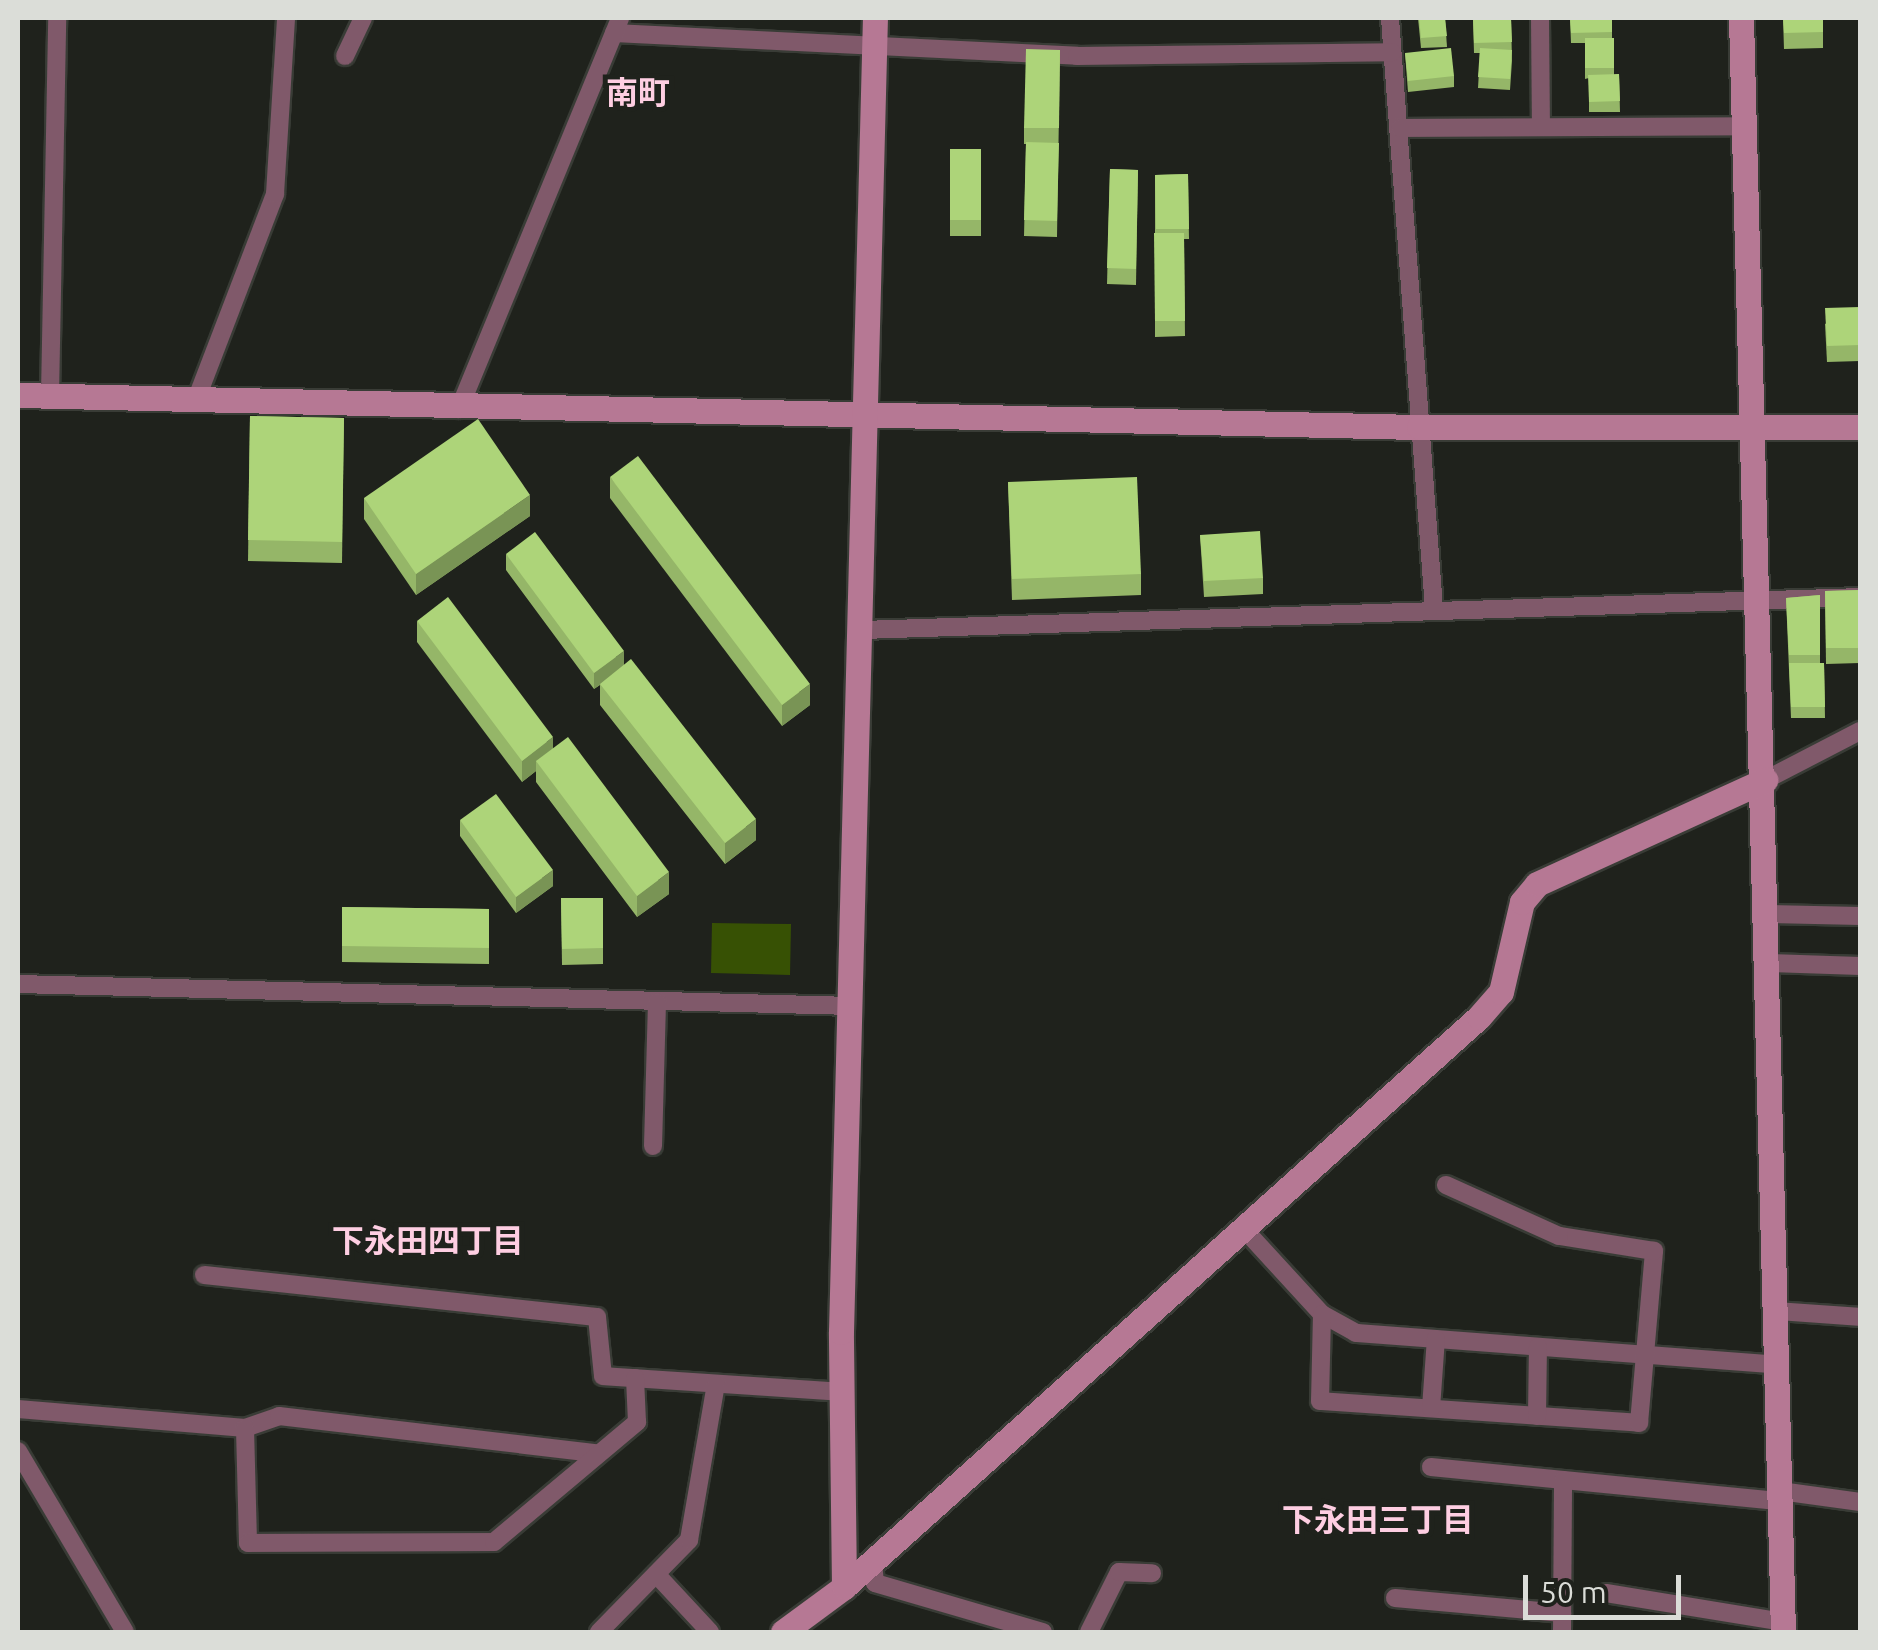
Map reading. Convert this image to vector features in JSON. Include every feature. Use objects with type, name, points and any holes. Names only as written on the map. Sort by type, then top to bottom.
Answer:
[{"type":"street","points":[[50,395],[58,18]]},
{"type":"street","points":[[196,400],[275,194],[286,18]]},
{"type":"street","points":[[345,56],[363,18]]},
{"type":"street","points":[[740,18],[740,37]]},
{"type":"street","points":[[1390,18],[1434,608]]},
{"type":"street","points":[[1540,18],[1542,127]]},
{"type":"street","points":[[1606,1593],[1783,1627],[1770,963],[1765,780],[1754,600],[1741,18]]},
{"type":"street","points":[[459,409],[617,26],[740,37],[875,29],[1078,56],[1392,52]]},
{"type":"street","points":[[844,1587],[842,1392],[875,29]]},
{"type":"street","points":[[1400,128],[1743,126]]},
{"type":"street","points":[[18,395],[459,409],[1420,427],[1860,427]]},
{"type":"street","points":[[862,630],[1434,608],[1860,597]]},
{"type":"street","points":[[784,1632],[844,1587],[1244,1229],[1501,992],[1522,902],[1537,884],[1765,780],[1860,731]]},
{"type":"street","points":[[1768,914],[1860,916]]},
{"type":"street","points":[[1770,963],[1860,966]]},
{"type":"street","points":[[18,984],[850,1006]]},
{"type":"street","points":[[654,1146],[657,1002]]},
{"type":"street","points":[[1322,1314],[1320,1401],[1639,1423],[1654,1251],[1559,1236],[1446,1185]]},
{"type":"street","points":[[1244,1229],[1322,1314],[1356,1333],[1778,1365]]},
{"type":"street","points":[[204,1275],[597,1317],[603,1376],[842,1392]]},
{"type":"street","points":[[1777,1311],[1860,1317]]},
{"type":"street","points":[[1432,1408],[1436,1339]]},
{"type":"street","points":[[1536,1416],[1538,1347]]},
{"type":"street","points":[[244,1428],[248,1543],[494,1542],[637,1422],[634,1378]]},
{"type":"street","points":[[612,1628],[689,1540],[716,1384]]},
{"type":"street","points":[[18,1409],[244,1428],[279,1416],[596,1453]]},
{"type":"street","points":[[18,1450],[125,1632]]},
{"type":"street","points":[[1431,1467],[1860,1502]]},
{"type":"street","points":[[1562,1632],[1564,1480]]},
{"type":"street","points":[[873,1561],[875,1583],[1043,1632]]},
{"type":"street","points":[[1090,1632],[1119,1572],[1152,1573]]},
{"type":"street","points":[[656,1574],[710,1632]]},
{"type":"street","points":[[1396,1598],[1562,1613]]},
{"type":"shaded area","points":[[712,923],[791,924],[790,975],[711,973]]},
{"type":"building","points":[[1419,18],[1445,18],[1447,36],[1421,38]]},
{"type":"building","points":[[1473,18],[1511,18],[1512,42],[1474,43]]},
{"type":"building","points":[[1570,18],[1612,18],[1612,32],[1571,33]]},
{"type":"building","points":[[1783,18],[1823,18],[1823,32],[1784,33]]},
{"type":"building","points":[[1585,38],[1614,38],[1614,68],[1585,68]]},
{"type":"building","points":[[1451,48],[1454,76],[1408,81],[1405,53]]},
{"type":"building","points":[[1480,48],[1512,50],[1510,79],[1478,77]]},
{"type":"building","points":[[1026,49],[1060,50],[1059,128],[1024,128]]},
{"type":"building","points":[[1619,74],[1620,101],[1589,102],[1588,75]]},
{"type":"building","points":[[1026,142],[1059,143],[1057,221],[1024,220]]},
{"type":"building","points":[[950,149],[981,149],[981,220],[950,220]]},
{"type":"building","points":[[1110,169],[1138,170],[1136,269],[1107,268]]},
{"type":"building","points":[[1188,174],[1189,229],[1156,229],[1155,175]]},
{"type":"building","points":[[1154,233],[1184,233],[1185,321],[1155,321]]},
{"type":"building","points":[[1860,307],[1860,345],[1827,346],[1825,308]]},
{"type":"building","points":[[250,416],[344,418],[342,542],[248,540]]},
{"type":"building","points":[[478,419],[530,495],[416,574],[364,498]]},
{"type":"building","points":[[638,456],[810,684],[782,705],[610,477]]},
{"type":"building","points":[[1137,477],[1141,574],[1012,579],[1008,482]]},
{"type":"building","points":[[1260,531],[1263,578],[1204,581],[1200,535]]},
{"type":"building","points":[[535,532],[624,651],[594,673],[506,554]]},
{"type":"building","points":[[1860,590],[1860,648],[1826,648],[1825,591]]},
{"type":"building","points":[[1820,595],[1820,655],[1789,655],[1786,598]]},
{"type":"building","points":[[448,597],[553,737],[522,761],[417,621]]},
{"type":"building","points":[[631,659],[756,819],[725,843],[600,684]]},
{"type":"building","points":[[1789,663],[1824,663],[1825,707],[1791,707]]},
{"type":"building","points":[[568,737],[669,872],[637,896],[536,761]]},
{"type":"building","points":[[496,794],[553,870],[516,897],[460,820]]},
{"type":"building","points":[[561,898],[603,898],[603,948],[562,949]]},
{"type":"building","points":[[342,907],[489,909],[489,948],[342,946]]},
{"type":"district","name":"南町","points":[[638,92]]},
{"type":"district","name":"下永田四丁目","points":[[428,1240]]},
{"type":"district","name":"下永田三丁目","points":[[1378,1519]]}]
